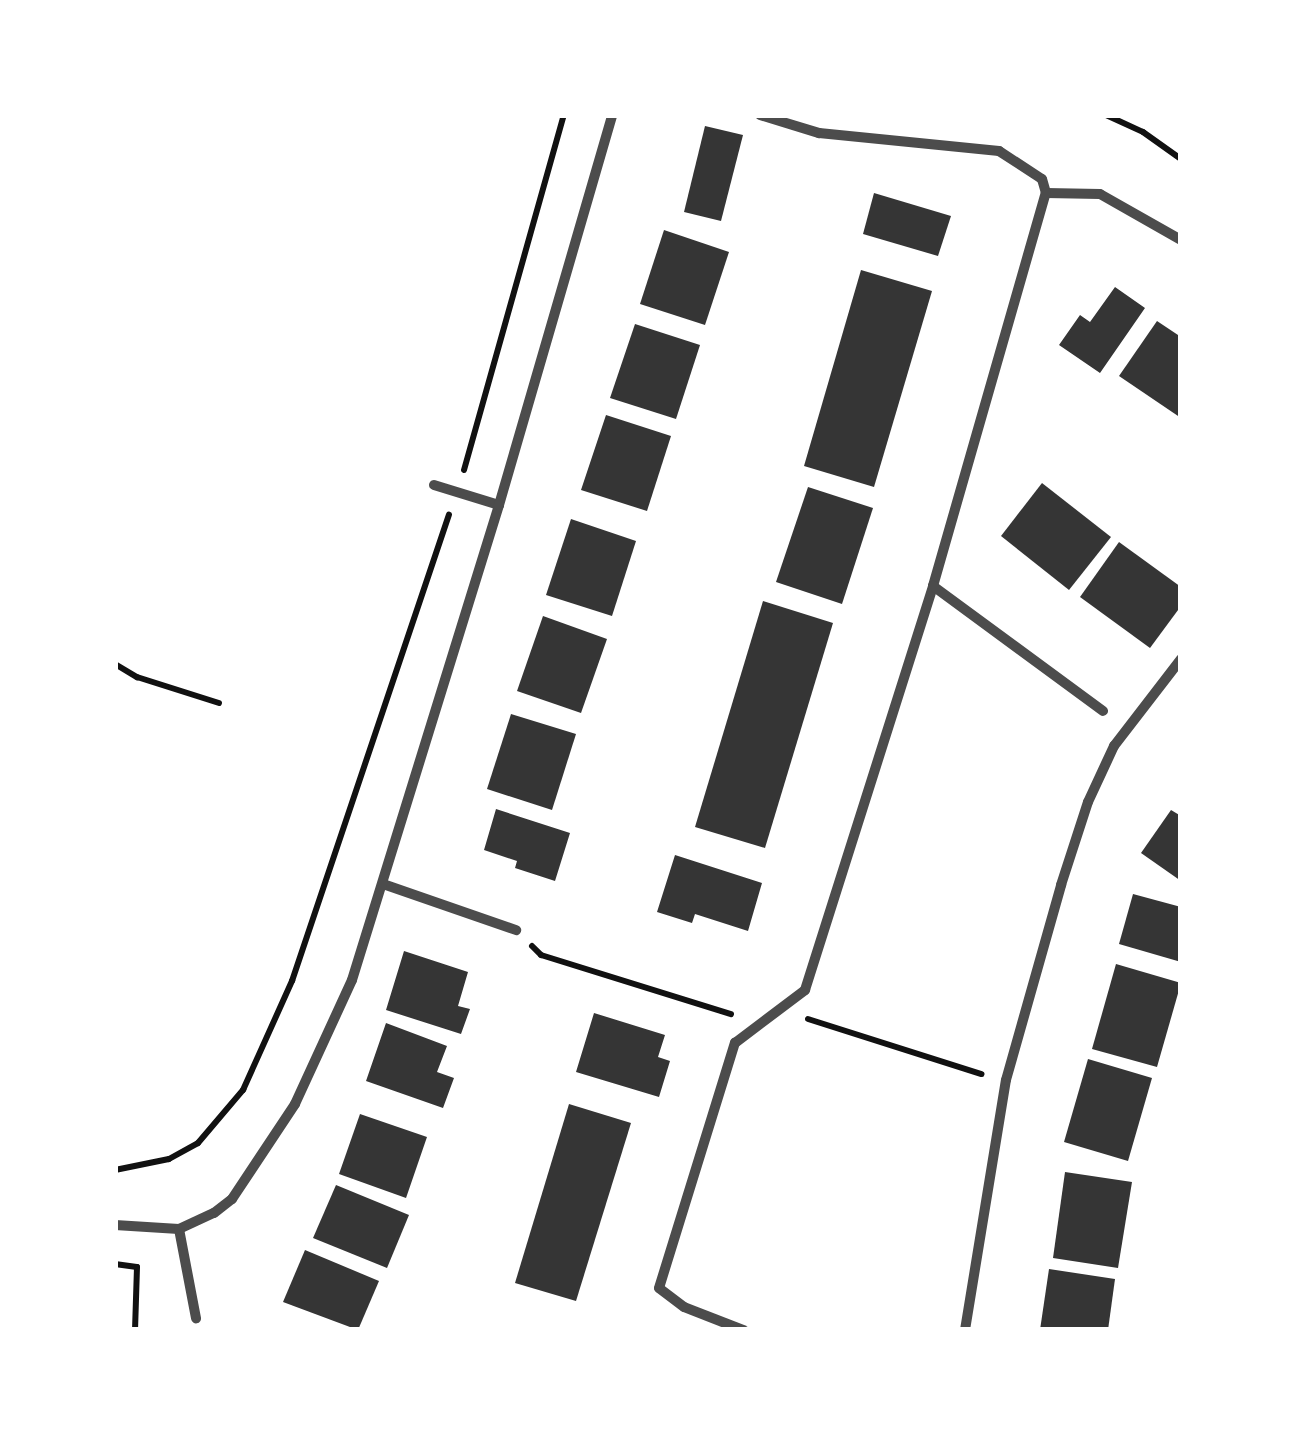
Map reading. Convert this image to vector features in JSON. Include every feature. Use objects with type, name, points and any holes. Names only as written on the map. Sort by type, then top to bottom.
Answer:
[{"type":"street","points":[[115,1225],[179,1229],[214,1213],[232,1198],[294,1104],[352,980],[499,504],[612,115]]},
{"type":"street","points":[[742,1330],[684,1307],[659,1288],[735,1043],[806,990],[933,586],[1046,193],[1042,179],[999,152],[818,133],[760,115]]},
{"type":"street","points":[[1046,193],[1100,194],[1181,240]]},
{"type":"street","points":[[434,485],[499,504]]},
{"type":"street","points":[[933,586],[1103,711]]},
{"type":"street","points":[[966,1330],[1006,1080],[1088,802],[1114,746],[1181,659]]},
{"type":"street","points":[[383,884],[516,930]]},
{"type":"street","points":[[179,1229],[196,1318]]},
{"type":"path","points":[[115,1170],[169,1159],[198,1142],[243,1090],[292,981],[457,492],[564,115]]},
{"type":"path","points":[[1106,115],[1143,132],[1181,160]]},
{"type":"path","points":[[115,664],[136,677],[219,704]]},
{"type":"path","points":[[516,930],[541,955],[761,1023]]},
{"type":"path","points":[[796,997],[810,1022],[1006,1080]]},
{"type":"path","points":[[115,1264],[137,1267],[135,1330]]},
{"type":"building","points":[[705,126],[743,135],[721,221],[684,212]]},
{"type":"building","points":[[874,193],[951,216],[938,256],[863,234]]},
{"type":"building","points":[[664,230],[729,252],[705,325],[640,304]]},
{"type":"building","points":[[861,270],[932,291],[874,487],[804,466]]},
{"type":"building","points":[[1115,287],[1145,308],[1100,373],[1059,345],[1080,315],[1090,322]]},
{"type":"building","points":[[1157,321],[1181,337],[1181,418],[1119,376]]},
{"type":"building","points":[[635,324],[700,345],[676,419],[610,398]]},
{"type":"building","points":[[606,415],[671,436],[647,511],[581,490]]},
{"type":"building","points":[[1042,483],[1111,537],[1069,590],[1001,536]]},
{"type":"building","points":[[808,487],[873,508],[842,604],[776,582]]},
{"type":"building","points":[[571,519],[636,541],[612,616],[546,595]]},
{"type":"building","points":[[1119,542],[1181,587],[1181,606],[1150,648],[1080,597]]},
{"type":"building","points":[[763,601],[833,623],[765,848],[695,827]]},
{"type":"building","points":[[543,616],[607,639],[581,713],[517,691]]},
{"type":"building","points":[[511,714],[576,734],[552,810],[487,789]]},
{"type":"building","points":[[496,809],[570,833],[555,881],[515,868],[517,861],[484,850]]},
{"type":"building","points":[[1171,810],[1181,816],[1181,881],[1141,853]]},
{"type":"building","points":[[675,855],[762,883],[748,931],[695,914],[692,923],[657,912]]},
{"type":"building","points":[[1133,894],[1181,907],[1181,962],[1119,944]]},
{"type":"building","points":[[404,951],[468,972],[458,1006],[470,1009],[461,1034],[386,1010]]},
{"type":"building","points":[[1116,964],[1181,983],[1157,1067],[1092,1049]]},
{"type":"building","points":[[594,1013],[665,1035],[658,1057],[670,1061],[659,1097],[576,1072]]},
{"type":"building","points":[[386,1023],[447,1046],[437,1072],[454,1078],[443,1108],[366,1081]]},
{"type":"building","points":[[1088,1059],[1152,1078],[1128,1161],[1064,1142]]},
{"type":"building","points":[[569,1104],[631,1123],[576,1301],[515,1283]]},
{"type":"building","points":[[360,1114],[427,1137],[406,1198],[339,1174]]},
{"type":"building","points":[[1065,1172],[1132,1182],[1118,1268],[1053,1258]]},
{"type":"building","points":[[336,1185],[409,1215],[387,1268],[313,1238]]},
{"type":"building","points":[[305,1250],[379,1281],[358,1330],[283,1302]]},
{"type":"building","points":[[1049,1269],[1115,1279],[1108,1330],[1040,1330]]}]
